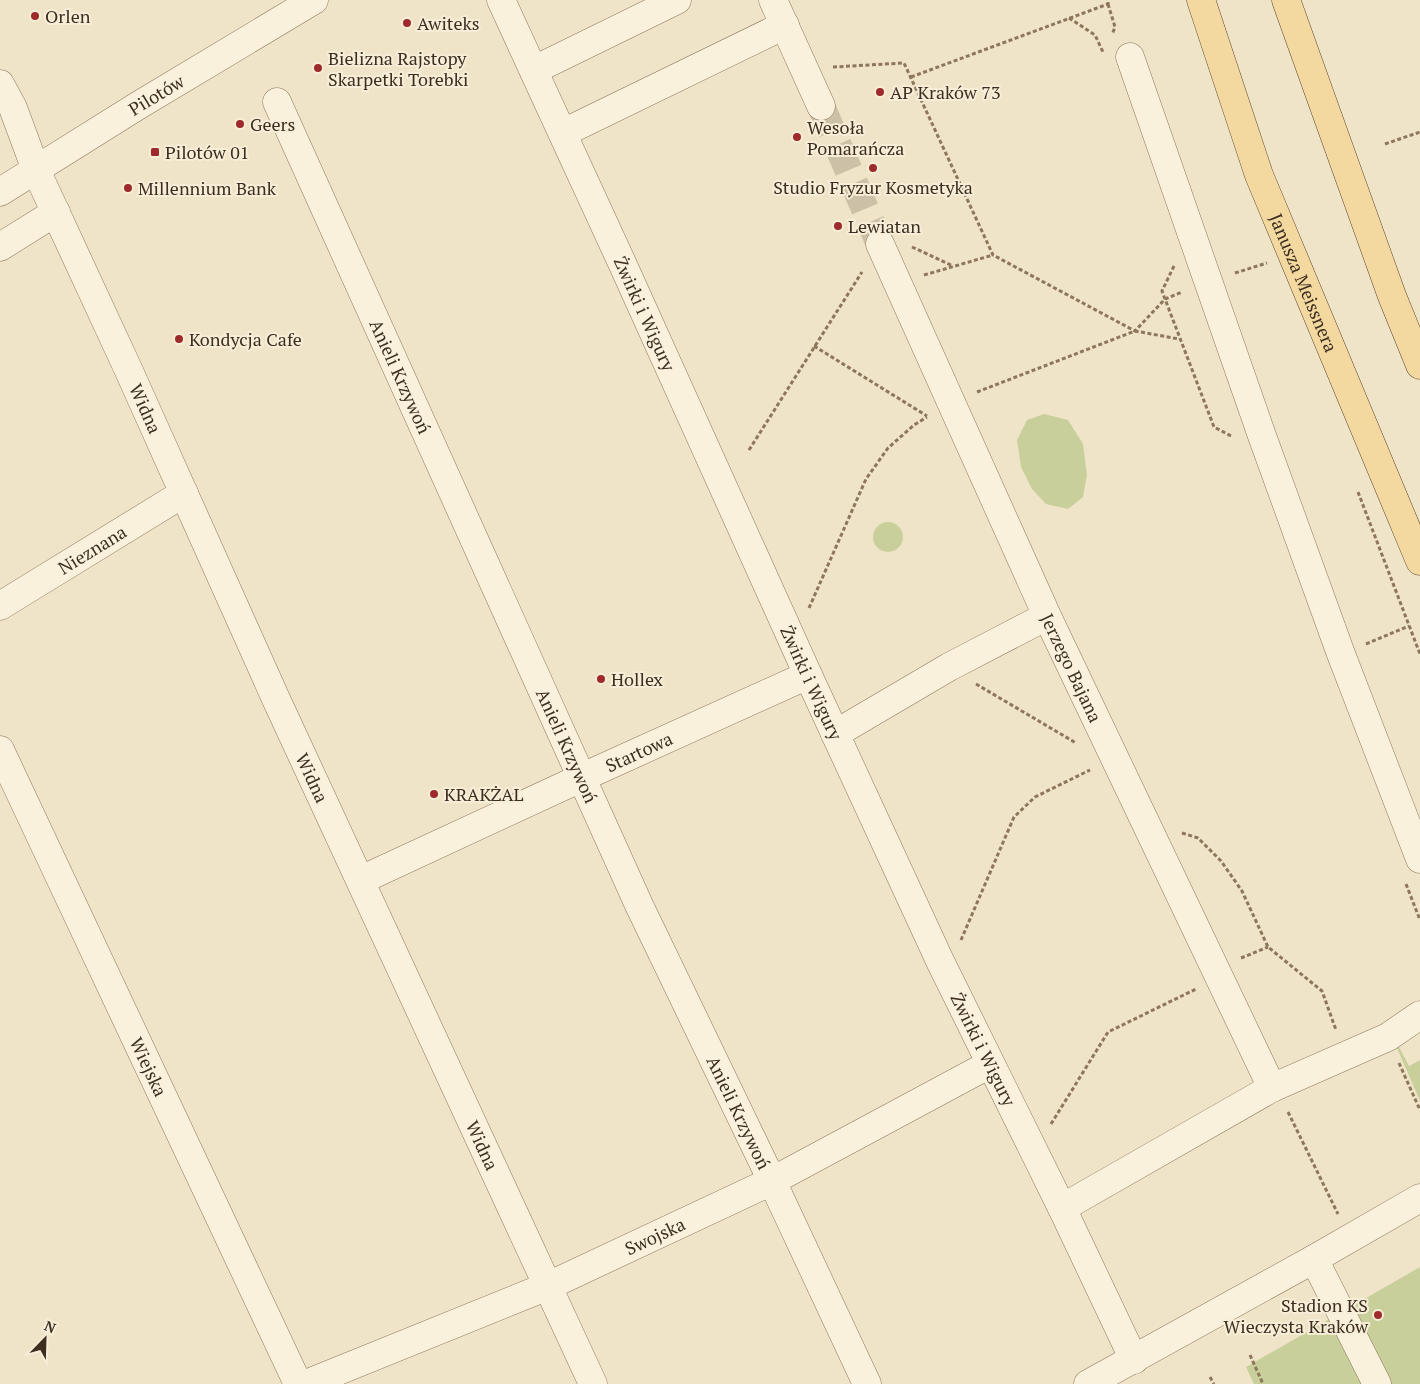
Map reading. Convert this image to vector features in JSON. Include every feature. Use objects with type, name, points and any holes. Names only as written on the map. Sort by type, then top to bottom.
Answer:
[{"type":"main road","name":"Janusza Meissnera","points":[[1201,0],[1259,175],[1420,560]]},
{"type":"main road","points":[[1286,0],[1392,296],[1420,366]]},
{"type":"street","name":"Pilotów","points":[[0,192],[139,105],[314,0]]},
{"type":"street","name":"Żwirki i Wigury","points":[[501,0],[940,961],[1062,1208],[1134,1360]]},
{"type":"street","points":[[534,70],[677,0]]},
{"type":"street","points":[[773,0],[821,106]]},
{"type":"street","points":[[563,133],[785,25]]},
{"type":"street","points":[[1115,49],[1267,451],[1341,654],[1420,859]]},
{"type":"street","name":"Widna","points":[[0,84],[13,108],[36,170],[276,699],[593,1384]]},
{"type":"street","name":"Anieli Krzywoń","points":[[277,102],[639,905],[868,1384]]},
{"type":"street","points":[[0,247],[56,212]]},
{"type":"street","name":"Jerzego Bajana","points":[[883,251],[1111,760],[1143,818],[1273,1088]]},
{"type":"street","name":"Nieznana","points":[[0,606],[184,493]]},
{"type":"street","points":[[836,734],[949,667],[1047,616]]},
{"type":"street","name":"Startowa","points":[[361,880],[808,675]]},
{"type":"street","name":"Wiejska","points":[[0,750],[298,1384]]},
{"type":"street","points":[[1062,1208],[1273,1088],[1388,1037],[1420,1015]]},
{"type":"street","name":"Swojska","points":[[306,1384],[548,1286],[772,1181],[990,1064]]},
{"type":"street","points":[[1088,1384],[1134,1360],[1420,1198]]},
{"type":"street","points":[[1314,1259],[1377,1384]]},
{"type":"path","points":[[911,77],[1108,2],[1115,26],[1115,49],[1104,56],[1095,36],[1069,18]]},
{"type":"path","points":[[805,69],[904,63],[993,255],[1135,331]]},
{"type":"path","points":[[1385,144],[1420,132]]},
{"type":"path","points":[[749,450],[814,346],[883,251],[913,246],[954,266]]},
{"type":"path","points":[[897,283],[993,255]]},
{"type":"path","points":[[1240,272],[1270,263]]},
{"type":"path","points":[[814,346],[927,417]]},
{"type":"path","points":[[1376,640],[1409,626]]},
{"type":"path","points":[[973,682],[1111,760]]},
{"type":"path","points":[[940,961],[956,953],[1014,817],[1035,797],[1111,760]]},
{"type":"path","points":[[1143,818],[1198,838],[1221,862],[1242,892],[1268,947],[1322,991],[1345,1057]]},
{"type":"path","points":[[1028,1140],[1050,1127],[1108,1032],[1219,978]]},
{"type":"path","points":[[1388,1037],[1420,1110]]},
{"type":"path","points":[[1273,1088],[1350,1238]]},
{"type":"path","points":[[1250,1355],[1263,1384]]},
{"type":"path","points":[[1210,1377],[1214,1384]]},
{"type":"green space","points":[[1044,414],[1068,420],[1083,444],[1087,475],[1083,497],[1068,509],[1046,504],[1032,489],[1021,467],[1017,440],[1027,420]]},
{"type":"green space","points":[[888,522],[898,527],[903,537],[898,547],[888,552],[878,547],[873,537],[878,527]]},
{"type":"green space","points":[[1399,1047],[1409,1066],[1420,1060],[1420,1101],[1397,1048]]},
{"type":"green space","name":"Stadion KS Wieczysta Kraków","points":[[1420,1267],[1420,1384],[1254,1384],[1246,1367]]},
{"type":"tunnel","points":[[821,106],[880,244]]},
{"type":"place","name":"Orlen","points":[[35,16]]},
{"type":"place","name":"Awiteks","points":[[407,23]]},
{"type":"place","name":"Bielizna Rajstopy Skarpetki Torebki","points":[[318,68]]},
{"type":"place","name":"AP Kraków 73","points":[[880,92]]},
{"type":"place","name":"Geers","points":[[240,124]]},
{"type":"place","name":"Wesoła Pomarańcza","points":[[797,137]]},
{"type":"place","name":"Pilotów 01","points":[[155,152]]},
{"type":"place","name":"Studio Fryzur Kosmetyka","points":[[873,168]]},
{"type":"place","name":"Millennium Bank","points":[[128,188]]},
{"type":"place","name":"Lewiatan","points":[[838,226]]},
{"type":"place","name":"Kondycja Cafe","points":[[179,339]]},
{"type":"place","name":"Hollex","points":[[601,679]]},
{"type":"place","name":"KRAKŻAL","points":[[434,794]]},
{"type":"place","name":"Stadion KS Wieczysta Kraków","points":[[1378,1315]]}]
